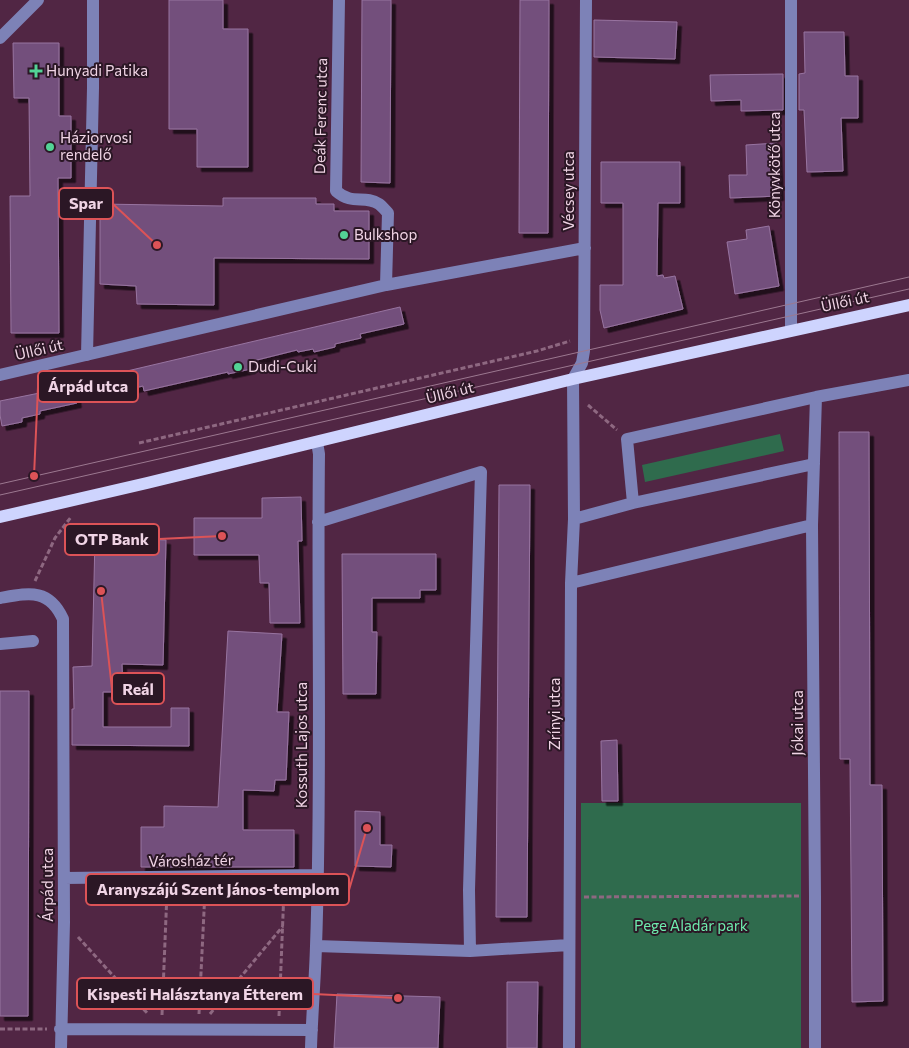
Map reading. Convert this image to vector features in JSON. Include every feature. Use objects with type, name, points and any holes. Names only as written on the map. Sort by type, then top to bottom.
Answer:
[{"type":"main road","name":"Üllői út","points":[[0,517],[157,481],[573,379],[909,305]]},
{"type":"street","points":[[0,38],[38,0]]},
{"type":"street","points":[[87,355],[93,0]]},
{"type":"street","name":"Deák Ferenc utca","points":[[339,0],[336,190],[342,196],[351,200],[371,201],[379,204],[388,213],[386,285]]},
{"type":"street","name":"Vécsey utca","points":[[573,379],[582,363],[585,337],[586,0]]},
{"type":"street","name":"Könyvkötő utca","points":[[791,0],[791,330]]},
{"type":"street","name":"Üllői út","points":[[0,375],[386,285],[584,248]]},
{"type":"street","name":"Zrínyi utca","points":[[569,1048],[571,583],[574,519],[573,379]]},
{"type":"street","points":[[634,504],[627,439],[816,397],[909,380]]},
{"type":"street","name":"Jókai utca","points":[[814,1048],[815,896],[812,525],[816,397]]},
{"type":"street","name":"Kossuth Lajos utca","points":[[311,1048],[316,946],[319,714],[319,454],[317,442]]},
{"type":"street","points":[[574,519],[814,464]]},
{"type":"street","points":[[318,522],[481,472],[469,890],[470,951]]},
{"type":"street","points":[[571,583],[812,525]]},
{"type":"street","points":[[0,598],[29,593]]},
{"type":"street","name":"Árpád utca","points":[[29,593],[44,596],[55,604],[63,619],[64,922],[61,1048]]},
{"type":"street","points":[[0,644],[33,641]]},
{"type":"street","name":"Városház tér","points":[[64,878],[317,875]]},
{"type":"street","points":[[316,946],[470,951],[569,945]]},
{"type":"street","points":[[60,1029],[312,1030]]},
{"type":"path","points":[[139,443],[537,351],[585,337]]},
{"type":"path","points":[[574,393],[627,439]]},
{"type":"path","points":[[29,593],[55,538],[70,518],[79,516]]},
{"type":"path","points":[[278,1030],[284,876]]},
{"type":"path","points":[[198,1029],[206,877]]},
{"type":"path","points":[[162,1029],[167,878]]},
{"type":"path","points":[[571,897],[815,896]]},
{"type":"path","points":[[64,922],[162,1029]]},
{"type":"path","points":[[198,1029],[283,926]]},
{"type":"path","points":[[0,1029],[60,1029]]},
{"type":"green space","points":[[780,434],[784,451],[645,482],[642,465]]},
{"type":"green space","name":"Pege Aladár park","points":[[581,803],[801,803],[801,1048],[581,1048]]},
{"type":"building","points":[[169,0],[223,0],[223,29],[248,29],[248,167],[197,167],[197,129],[169,129]]},
{"type":"building","points":[[362,0],[391,0],[390,183],[361,182]]},
{"type":"building","points":[[520,0],[549,0],[548,233],[519,233]]},
{"type":"building","points":[[594,20],[677,22],[675,59],[594,57]]},
{"type":"building","points":[[804,32],[844,32],[845,76],[858,76],[858,118],[841,118],[843,171],[807,172],[804,110],[799,110],[799,74],[805,73]]},
{"type":"building","points":[[13,43],[59,43],[59,116],[71,116],[71,178],[58,178],[59,333],[11,333],[10,196],[30,196],[29,98],[14,98]]},
{"type":"building","points":[[783,74],[783,110],[741,111],[741,100],[711,101],[710,75]]},
{"type":"building","points":[[777,143],[779,196],[730,198],[729,175],[747,175],[746,145]]},
{"type":"building","points":[[601,162],[680,162],[680,203],[658,203],[657,276],[663,275],[664,278],[675,276],[683,309],[604,328],[600,310],[600,285],[623,285],[623,203],[601,203]]},
{"type":"building","points":[[223,198],[316,198],[316,204],[334,204],[334,211],[369,211],[369,259],[214,258],[214,305],[137,304],[136,286],[100,284],[100,204],[223,206]]},
{"type":"building","points":[[769,226],[779,286],[735,294],[727,242],[747,239],[746,230]]},
{"type":"building","points":[[400,307],[404,324],[360,334],[361,338],[335,344],[335,347],[314,352],[313,349],[298,352],[297,350],[249,362],[251,369],[228,374],[228,372],[144,391],[143,386],[114,393],[110,375]]},
{"type":"building","points":[[74,386],[77,403],[40,411],[40,414],[22,418],[22,422],[2,426],[0,401]]},
{"type":"building","points":[[839,432],[869,432],[870,785],[882,785],[883,1001],[852,1002],[850,759],[840,759]]},
{"type":"building","points":[[499,485],[530,485],[527,917],[496,917]]},
{"type":"building","points":[[301,497],[302,541],[298,541],[300,623],[270,623],[269,583],[260,583],[259,555],[194,555],[194,518],[262,518],[262,498]]},
{"type":"building","points":[[95,538],[166,540],[163,665],[122,664],[123,692],[103,692],[103,727],[171,727],[171,708],[189,708],[189,746],[72,745],[72,709],[74,709],[73,667],[92,666]]},
{"type":"building","points":[[342,554],[436,554],[436,590],[420,590],[420,598],[372,598],[372,632],[377,632],[376,694],[343,694]]},
{"type":"building","points":[[228,631],[282,634],[277,712],[289,712],[286,780],[275,780],[274,791],[243,790],[243,830],[294,830],[294,867],[141,867],[141,827],[164,827],[164,806],[218,807]]},
{"type":"building","points":[[0,691],[29,691],[28,1016],[0,1016]]},
{"type":"building","points":[[617,740],[618,801],[602,801],[601,741]]},
{"type":"building","points":[[355,811],[380,812],[380,845],[392,845],[391,867],[355,866]]},
{"type":"building","points":[[507,982],[538,982],[537,1048],[507,1048]]},
{"type":"building","points":[[337,994],[440,997],[438,1048],[334,1048]]},
{"type":"tram line","points":[[0,484],[909,277]]},
{"type":"tram line","points":[[0,495],[909,289]]},
{"type":"place","name":"Hunyadi Patika","points":[[36,71]]},
{"type":"place","name":"Háziorvosi rendelő","points":[[50,147]]},
{"type":"place","name":"Bulkshop","points":[[344,235]]},
{"type":"place","name":"Spar","points":[[157,245]]},
{"type":"place","name":"Dudi-Cuki","points":[[238,367]]},
{"type":"place","name":"Árpád utca","points":[[34,476]]},
{"type":"place","name":"OTP Bank","points":[[222,536]]},
{"type":"place","name":"Reál","points":[[101,591]]},
{"type":"place","name":"Aranyszájú Szent János-templom","points":[[367,828]]},
{"type":"place","name":"Kispesti Halásztanya Étterem","points":[[398,998]]}]
